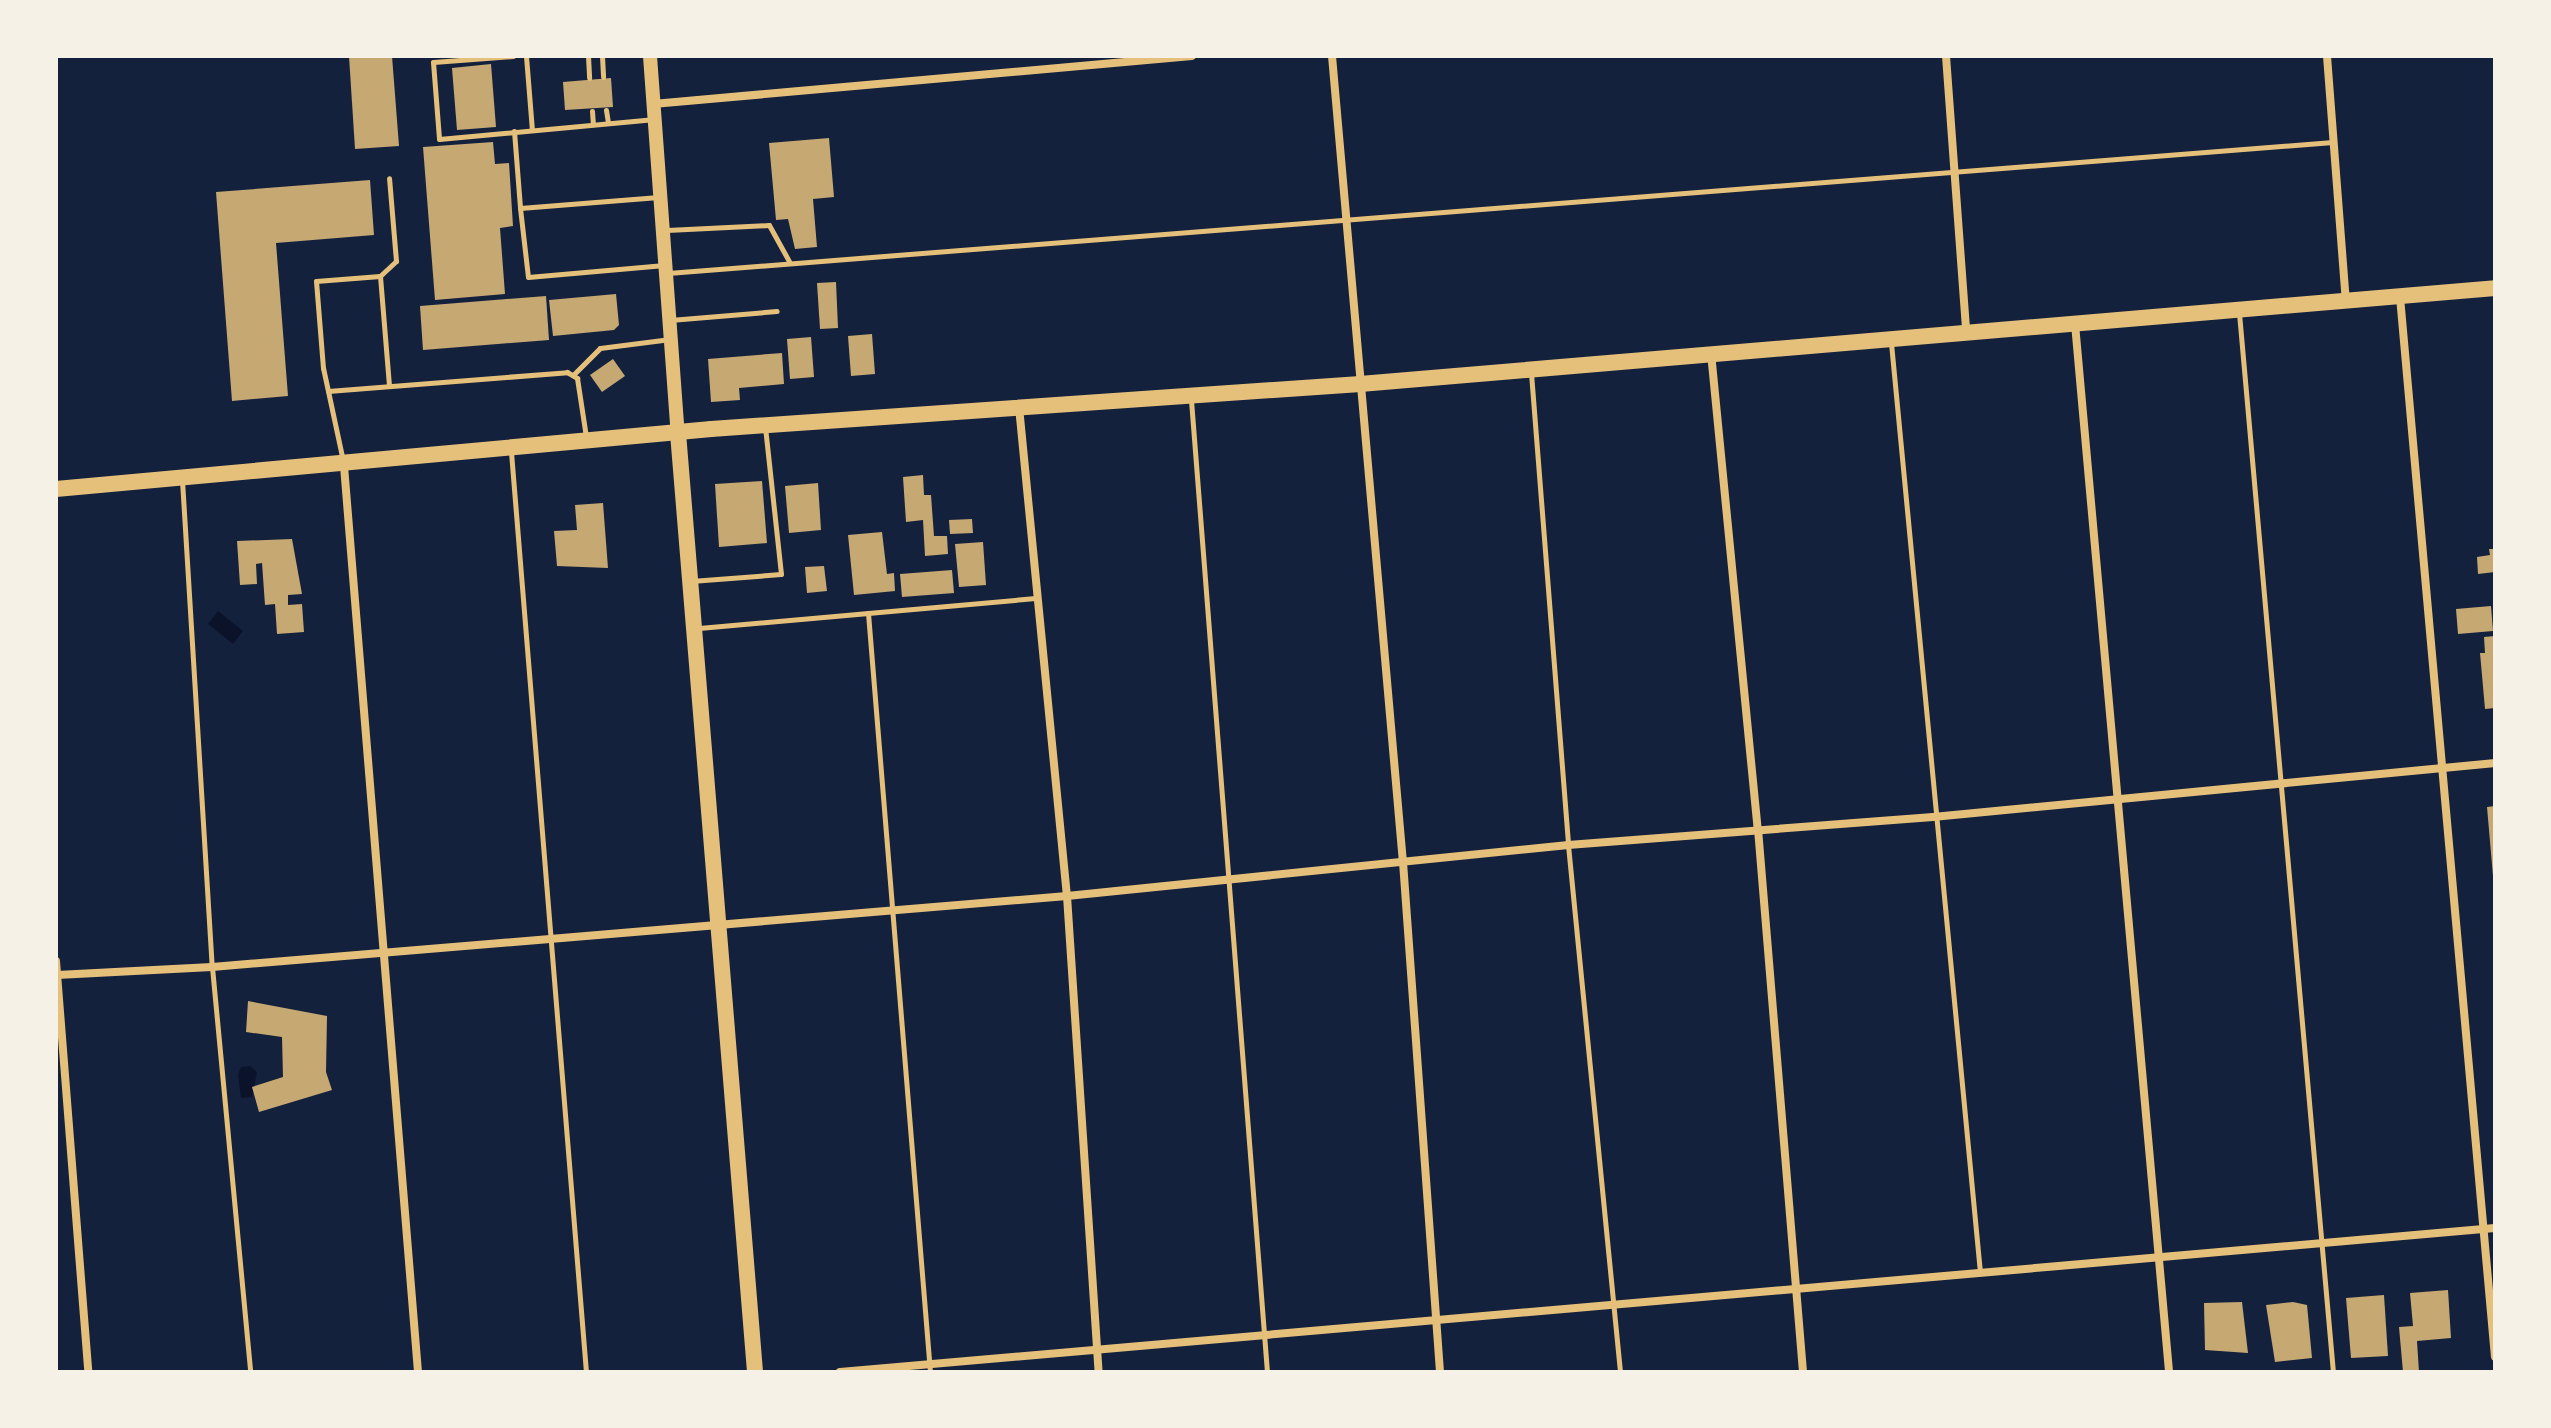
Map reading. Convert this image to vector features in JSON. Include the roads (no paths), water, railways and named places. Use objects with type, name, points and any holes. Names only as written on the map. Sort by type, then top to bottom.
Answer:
[{"type":"main road","points":[[56,489],[344,466],[510,447],[764,425],[1360,384],[1530,367],[2346,303],[2495,288]]},
{"type":"main road","points":[[678,433],[755,1372]]},
{"type":"street","points":[[650,56],[678,433]]},
{"type":"street","points":[[654,111],[1192,56]]},
{"type":"street","points":[[1332,56],[1403,862],[1440,1372]]},
{"type":"street","points":[[1946,56],[1966,331]]},
{"type":"street","points":[[2327,56],[2346,303]]},
{"type":"street","points":[[2400,297],[2445,767],[2495,1357]]},
{"type":"street","points":[[2075,323],[2169,1372]]},
{"type":"street","points":[[1711,352],[1758,829],[1803,1372]]},
{"type":"street","points":[[1019,406],[1035,598],[1067,896],[1099,1372]]},
{"type":"street","points":[[344,466],[418,1372]]},
{"type":"street","points":[[57,975],[212,967],[890,908],[1067,896],[1226,877],[1568,845],[1933,817],[2495,763]]},
{"type":"street","points":[[56,961],[88,1372]]},
{"type":"street","points":[[840,1372],[1264,1338],[2495,1228]]},
{"type":"lane","points":[[513,56],[433,62],[439,139],[608,123],[654,111]]},
{"type":"lane","points":[[526,56],[532,130]]},
{"type":"lane","points":[[588,56],[589,78]]},
{"type":"lane","points":[[602,56],[603,77]]},
{"type":"lane","points":[[606,110],[608,123]]},
{"type":"lane","points":[[592,111],[593,124]]},
{"type":"lane","points":[[514,131],[528,277],[790,263],[1346,216],[2334,142]]},
{"type":"lane","points":[[344,466],[328,391],[316,281],[380,276],[396,261],[389,178]]},
{"type":"lane","points":[[520,208],[660,197]]},
{"type":"lane","points":[[663,230],[769,225],[790,263]]},
{"type":"lane","points":[[380,276],[389,386]]},
{"type":"lane","points":[[2239,309],[2333,1372]]},
{"type":"lane","points":[[669,320],[777,311]]},
{"type":"lane","points":[[1891,337],[1933,817],[1980,1273]]},
{"type":"lane","points":[[328,391],[573,375],[600,348],[670,339]]},
{"type":"lane","points":[[1530,367],[1568,845],[1620,1372]]},
{"type":"lane","points":[[573,375],[587,440]]},
{"type":"lane","points":[[1191,394],[1226,877],[1267,1372]]},
{"type":"lane","points":[[691,581],[781,574],[764,425]]},
{"type":"lane","points":[[510,447],[586,1372]]},
{"type":"lane","points":[[182,479],[212,967],[250,1372]]},
{"type":"lane","points":[[695,628],[1035,598]]},
{"type":"lane","points":[[868,613],[930,1367]]},
{"type":"water","points":[[218,611],[243,631],[233,644],[208,624]]},
{"type":"water","points":[[250,1066],[257,1072],[252,1097],[241,1098],[238,1075],[241,1067]]}]
